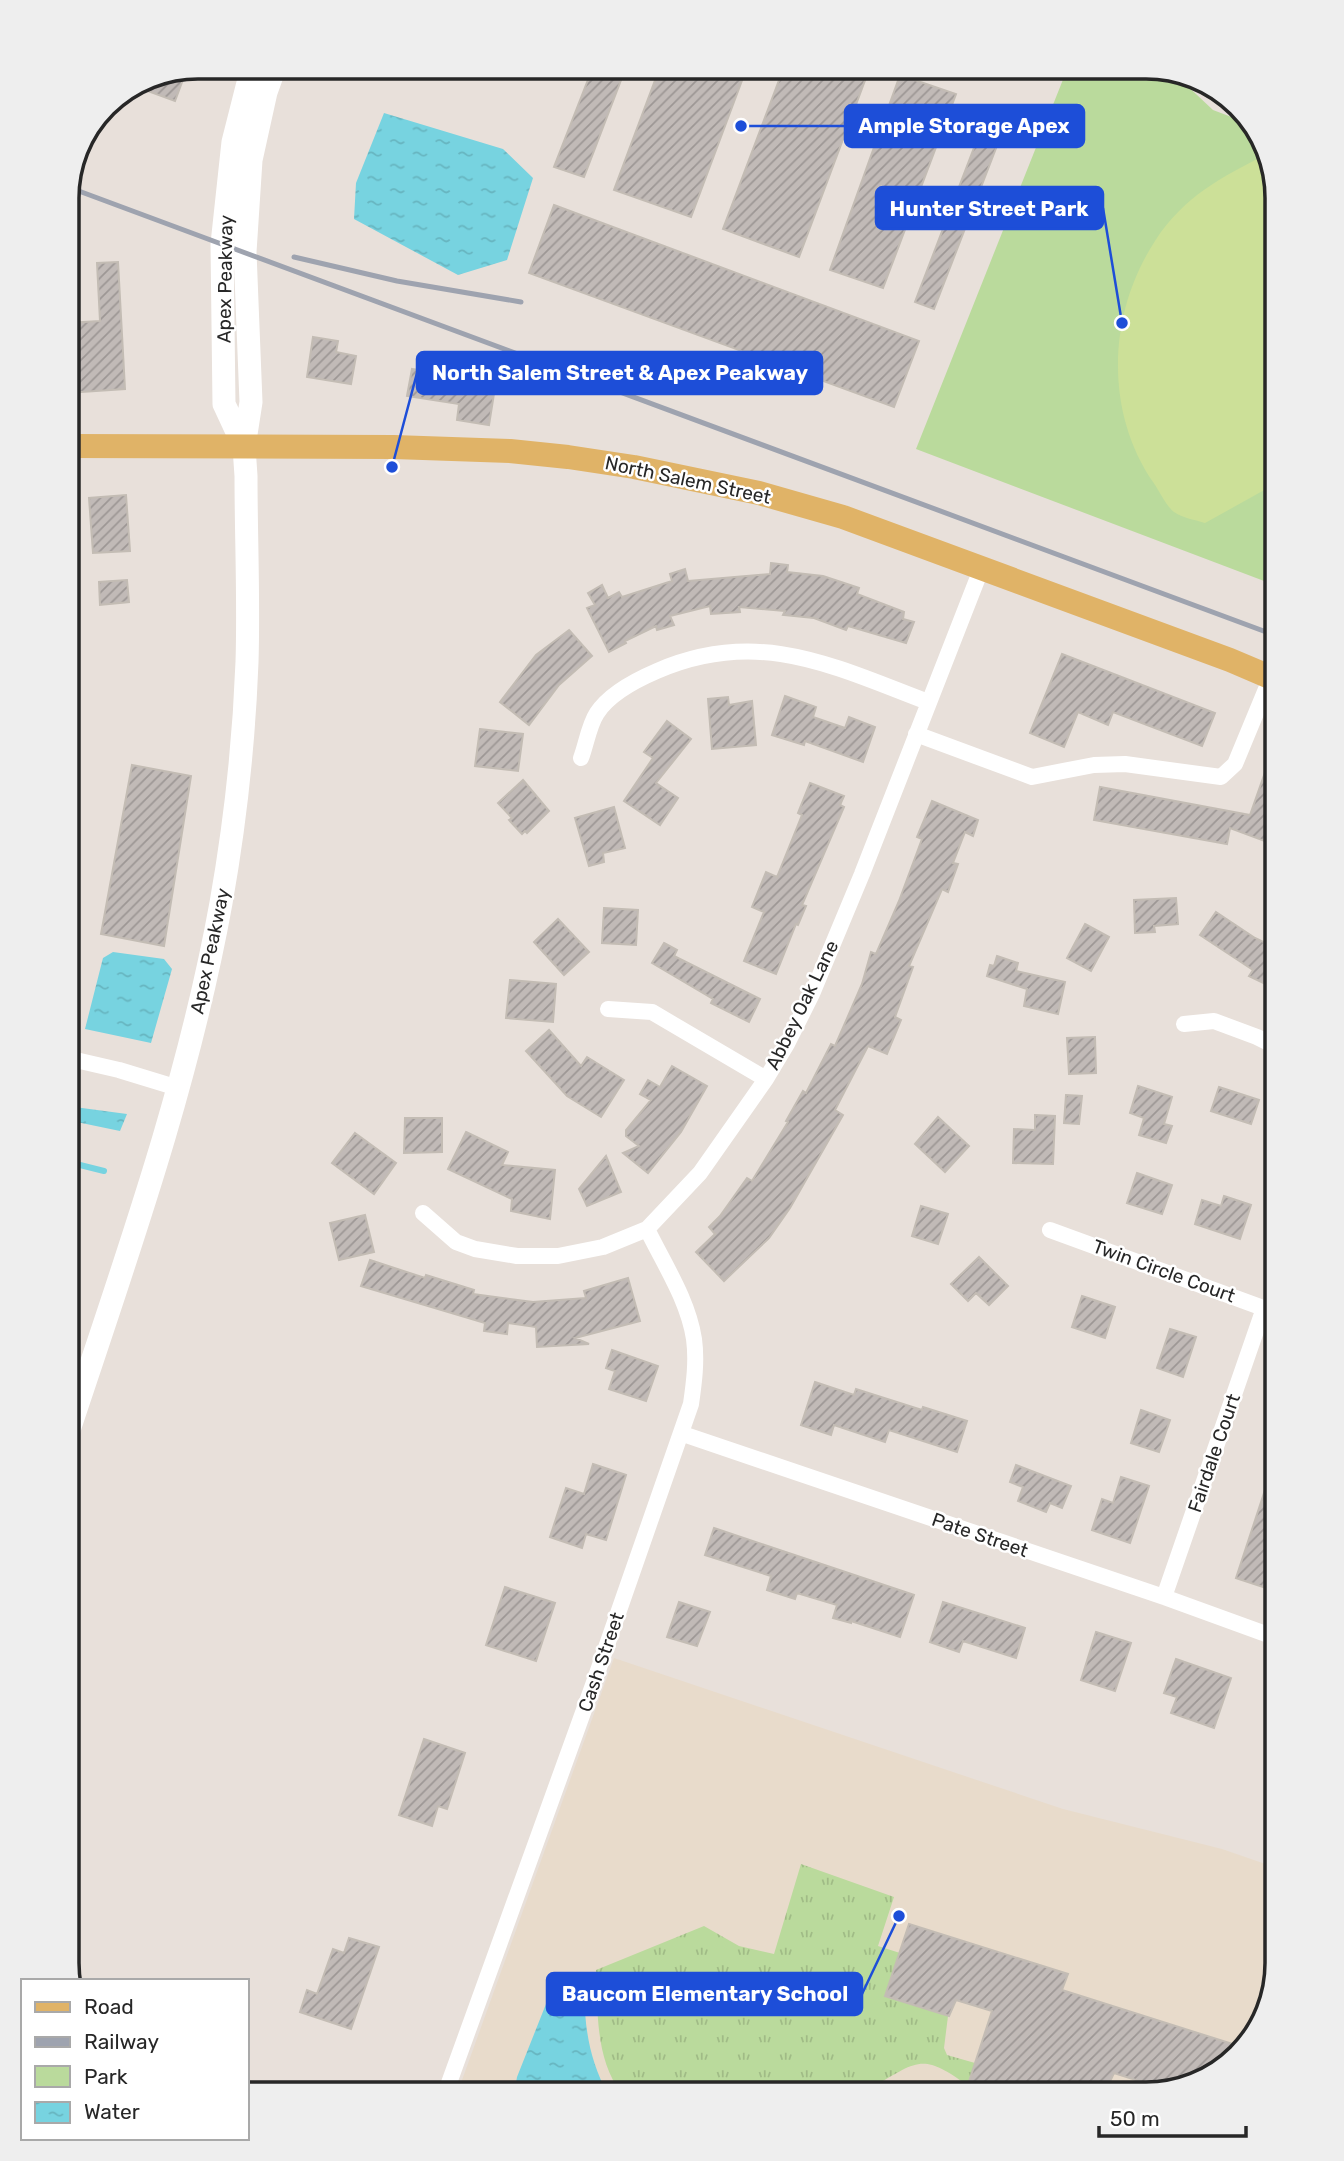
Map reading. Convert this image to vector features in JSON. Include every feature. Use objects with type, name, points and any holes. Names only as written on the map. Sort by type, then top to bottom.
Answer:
[{"type":"main road","name":"Apex Peakway","points":[[244,447],[224,404],[222,244],[233,142],[249,79]]},
{"type":"main road","name":"Apex Peakway","points":[[79,1396],[178,1088],[221,903],[237,790],[247,659],[244,447],[251,402],[246,252],[251,160],[270,79]]},
{"type":"main road","name":"North Salem Street","points":[[79,446],[381,446],[497,451],[568,457],[634,467],[759,493],[883,531],[1265,676]]},
{"type":"street","name":"Abbey Oak Lane","points":[[423,1213],[456,1242],[475,1249],[516,1256],[558,1256],[603,1247],[647,1229],[685,1190],[715,1155],[766,1079],[812,994],[982,567]]},
{"type":"street","points":[[581,758],[596,714],[610,699],[637,680],[675,663],[709,654],[736,650],[800,657],[825,663],[928,702]]},
{"type":"street","points":[[916,734],[1032,777],[1094,765],[1125,764],[1221,777],[1236,764],[1265,699]]},
{"type":"street","points":[[608,1009],[652,1012],[766,1079]]},
{"type":"street","points":[[1184,1024],[1214,1021],[1265,1041]]},
{"type":"street","points":[[79,1061],[178,1088]]},
{"type":"street","name":"Cash Street","points":[[449,2082],[683,1434],[691,1405],[694,1342],[690,1320],[647,1229]]},
{"type":"street","name":"Twin Circle Court","points":[[1050,1230],[1265,1308]]},
{"type":"street","name":"Fairdale Court","points":[[1164,1597],[1265,1326]]},
{"type":"street","name":"Pate Street","points":[[683,1434],[1265,1633]]},
{"type":"shaded area","points":[[614,1658],[1063,1809],[1222,1849],[1265,1864],[1265,1964],[1256,2009],[1236,2042],[1225,2053],[1185,2076],[1147,2082],[461,2082]]},
{"type":"green space","points":[[1063,79],[1170,81],[1188,86],[1213,110],[1236,119],[1259,159],[1265,197],[1265,581],[916,449]]},
{"type":"green space","points":[[1259,158],[1263,174],[1265,490],[1205,523],[1181,516],[1171,509],[1137,454],[1126,424],[1118,362],[1128,299],[1139,269],[1155,241],[1166,225],[1191,200]]},
{"type":"green space","points":[[801,1864],[894,1897],[878,1946],[900,1953],[885,1996],[948,2016],[944,2048],[947,2055],[975,2063],[969,2082],[963,2082],[940,2068],[920,2064],[900,2071],[881,2082],[614,2082],[602,2051],[596,1970],[704,1926],[739,1946],[774,1954]]},
{"type":"water","points":[[384,113],[503,149],[533,178],[507,260],[458,275],[354,219],[356,183]]},
{"type":"water","points":[[113,952],[164,959],[172,969],[151,1043],[85,1029],[103,958]]},
{"type":"water","points":[[79,1108],[127,1114],[120,1131],[79,1122]]},
{"type":"water","points":[[576,1973],[585,1979],[588,2038],[602,2082],[516,2082],[546,2004]]},
{"type":"building","points":[[588,79],[621,79],[584,177],[554,167]]},
{"type":"building","points":[[656,79],[743,79],[691,217],[614,190]]},
{"type":"building","points":[[779,79],[866,79],[799,257],[723,229]]},
{"type":"building","points":[[899,79],[912,79],[956,94],[883,288],[830,270]]},
{"type":"building","points":[[183,80],[175,101],[147,91]]},
{"type":"building","points":[[990,106],[1010,112],[934,309],[915,302]]},
{"type":"building","points":[[554,205],[919,341],[894,407],[529,273]]},
{"type":"building","points":[[118,262],[125,389],[79,392],[79,322],[100,321],[97,263]]},
{"type":"building","points":[[313,337],[338,341],[336,352],[356,356],[351,384],[307,377]]},
{"type":"building","points":[[412,369],[496,381],[489,425],[457,420],[459,404],[407,396]]},
{"type":"building","points":[[126,495],[130,551],[93,553],[89,498]]},
{"type":"building","points":[[771,563],[788,565],[787,572],[823,576],[859,588],[857,594],[904,612],[903,619],[914,622],[906,643],[848,626],[846,630],[814,618],[783,615],[785,611],[739,607],[740,612],[711,614],[710,606],[670,616],[674,625],[657,630],[656,626],[609,652],[587,608],[595,605],[588,593],[602,585],[608,598],[619,592],[622,597],[672,581],[670,574],[685,569],[688,581],[770,574]]},
{"type":"building","points":[[127,580],[129,602],[100,605],[99,582]]},
{"type":"building","points":[[569,630],[592,656],[559,685],[529,725],[500,702],[536,655]]},
{"type":"building","points":[[1062,654],[1215,713],[1202,746],[1113,712],[1108,725],[1078,712],[1064,747],[1030,733]]},
{"type":"building","points":[[785,696],[816,707],[813,717],[845,728],[849,717],[875,727],[863,762],[805,741],[804,745],[772,735]]},
{"type":"building","points":[[728,697],[729,705],[752,701],[756,745],[712,749],[708,699]]},
{"type":"building","points":[[667,721],[691,739],[656,783],[678,798],[660,825],[624,801],[653,758],[644,752]]},
{"type":"building","points":[[480,729],[523,734],[518,771],[475,766]]},
{"type":"building","points":[[132,765],[191,776],[164,946],[101,934]]},
{"type":"building","points":[[1265,772],[1265,841],[1230,828],[1227,844],[1094,820],[1100,787],[1250,815]]},
{"type":"building","points":[[523,780],[549,811],[527,833],[525,831],[522,834],[498,803]]},
{"type":"building","points":[[810,783],[844,796],[840,805],[844,807],[802,905],[806,906],[776,974],[744,961],[764,912],[752,907],[766,872],[777,877],[802,815],[798,813]]},
{"type":"building","points":[[932,801],[978,820],[973,836],[965,832],[953,863],[958,864],[948,892],[942,889],[909,966],[913,967],[895,1017],[901,1020],[887,1054],[868,1046],[835,1110],[843,1115],[790,1208],[769,1238],[724,1281],[696,1252],[715,1234],[709,1227],[747,1178],[752,1181],[788,1122],[786,1121],[803,1091],[806,1093],[831,1044],[835,1046],[862,984],[871,952],[876,954],[899,901],[922,839],[917,837]]},
{"type":"building","points":[[614,807],[625,848],[603,853],[604,862],[589,866],[575,818]]},
{"type":"building","points":[[1176,898],[1178,924],[1154,926],[1155,932],[1135,933],[1134,900]]},
{"type":"building","points":[[604,908],[638,910],[636,945],[602,943]]},
{"type":"building","points":[[1216,912],[1265,943],[1265,984],[1249,976],[1253,970],[1200,935]]},
{"type":"building","points":[[558,919],[589,952],[564,975],[534,942]]},
{"type":"building","points":[[1085,924],[1109,937],[1091,971],[1067,958]]},
{"type":"building","points":[[664,943],[677,950],[674,956],[760,999],[749,1022],[711,1003],[713,999],[652,963]]},
{"type":"building","points":[[997,956],[1018,963],[1016,971],[1065,982],[1058,1014],[1024,1006],[1027,989],[987,976],[990,965],[994,966]]},
{"type":"building","points":[[510,980],[556,984],[553,1022],[506,1018]]},
{"type":"building","points":[[549,1030],[581,1066],[587,1057],[624,1080],[601,1117],[567,1096],[526,1051]]},
{"type":"building","points":[[1095,1037],[1096,1073],[1069,1074],[1067,1038]]},
{"type":"building","points":[[672,1066],[707,1086],[681,1132],[648,1173],[623,1153],[639,1146],[626,1136],[626,1130],[651,1100],[640,1094],[648,1080],[660,1087]]},
{"type":"building","points":[[1138,1086],[1172,1097],[1164,1124],[1172,1126],[1166,1143],[1139,1135],[1144,1118],[1130,1113]]},
{"type":"building","points":[[1219,1087],[1259,1100],[1251,1124],[1211,1111]]},
{"type":"building","points":[[1066,1095],[1082,1096],[1079,1124],[1064,1123]]},
{"type":"building","points":[[1035,1115],[1055,1116],[1053,1164],[1013,1163],[1014,1129],[1035,1130]]},
{"type":"building","points":[[938,1117],[969,1146],[945,1172],[915,1144]]},
{"type":"building","points":[[405,1118],[442,1118],[442,1152],[404,1153]]},
{"type":"building","points":[[466,1132],[508,1152],[502,1165],[555,1170],[550,1219],[511,1211],[512,1199],[448,1169]]},
{"type":"building","points":[[355,1133],[396,1163],[374,1194],[332,1163]]},
{"type":"building","points":[[606,1156],[621,1192],[587,1206],[579,1189]]},
{"type":"building","points":[[1137,1173],[1172,1185],[1162,1214],[1127,1203]]},
{"type":"building","points":[[1224,1196],[1251,1205],[1240,1239],[1195,1224],[1202,1200],[1221,1206]]},
{"type":"building","points":[[921,1206],[948,1214],[938,1244],[912,1236]]},
{"type":"building","points":[[365,1215],[374,1252],[339,1260],[330,1223]]},
{"type":"building","points":[[979,1257],[1008,1286],[989,1305],[976,1293],[968,1301],[951,1284]]},
{"type":"building","points":[[370,1260],[474,1290],[473,1294],[533,1302],[586,1298],[584,1291],[628,1278],[640,1321],[575,1338],[589,1344],[537,1347],[536,1327],[508,1323],[507,1334],[484,1331],[485,1323],[361,1286]]},
{"type":"building","points":[[1082,1296],[1115,1307],[1105,1338],[1072,1327]]},
{"type":"building","points":[[1170,1329],[1196,1337],[1183,1377],[1157,1368]]},
{"type":"building","points":[[612,1350],[658,1366],[646,1401],[609,1389],[615,1371],[606,1368]]},
{"type":"building","points":[[815,1382],[854,1395],[856,1389],[967,1421],[957,1452],[889,1430],[885,1442],[834,1425],[831,1435],[801,1425]]},
{"type":"building","points":[[1141,1410],[1170,1420],[1159,1452],[1131,1443]]},
{"type":"building","points":[[593,1464],[626,1475],[606,1540],[586,1534],[582,1548],[550,1537],[566,1488],[584,1494]]},
{"type":"building","points":[[1016,1465],[1071,1486],[1062,1508],[1050,1503],[1046,1512],[1018,1501],[1023,1487],[1010,1482]]},
{"type":"building","points":[[1121,1477],[1149,1486],[1130,1543],[1092,1530],[1102,1499],[1113,1503]]},
{"type":"building","points":[[1265,1490],[1265,1588],[1236,1578]]},
{"type":"building","points":[[714,1528],[914,1595],[900,1637],[833,1618],[837,1605],[797,1593],[795,1599],[767,1590],[771,1576],[705,1555]]},
{"type":"building","points":[[505,1587],[555,1603],[536,1661],[486,1645]]},
{"type":"building","points":[[679,1602],[710,1612],[697,1646],[667,1637]]},
{"type":"building","points":[[943,1602],[1025,1628],[1016,1658],[963,1641],[959,1652],[930,1642]]},
{"type":"building","points":[[1096,1632],[1131,1643],[1115,1691],[1081,1680]]},
{"type":"building","points":[[1176,1659],[1231,1678],[1214,1728],[1171,1713],[1177,1697],[1164,1693]]},
{"type":"building","points":[[424,1739],[465,1753],[447,1809],[438,1806],[432,1826],[399,1815]]},
{"type":"building","points":[[909,1924],[1068,1974],[1062,1990],[1234,2044],[1199,2070],[1170,2080],[1142,2082],[1114,2073],[1110,2082],[969,2082],[992,2011],[956,2000],[949,2016],[885,1996]]},
{"type":"building","points":[[349,1938],[379,1947],[351,2029],[300,2012],[307,1990],[317,1994],[333,1949],[344,1953]]},
{"type":"waterway","points":[[79,1165],[104,1171]]},
{"type":"railway","points":[[79,191],[1265,632]]},
{"type":"railway","points":[[294,257],[397,281],[521,302]]},
{"type":"place","name":"Ample Storage Apex","points":[[741,126]]},
{"type":"place","name":"Hunter Street Park","points":[[1122,323]]},
{"type":"place","name":"North Salem Street & Apex Peakway","points":[[392,467]]},
{"type":"place","name":"Baucom Elementary School","points":[[899,1916]]}]
